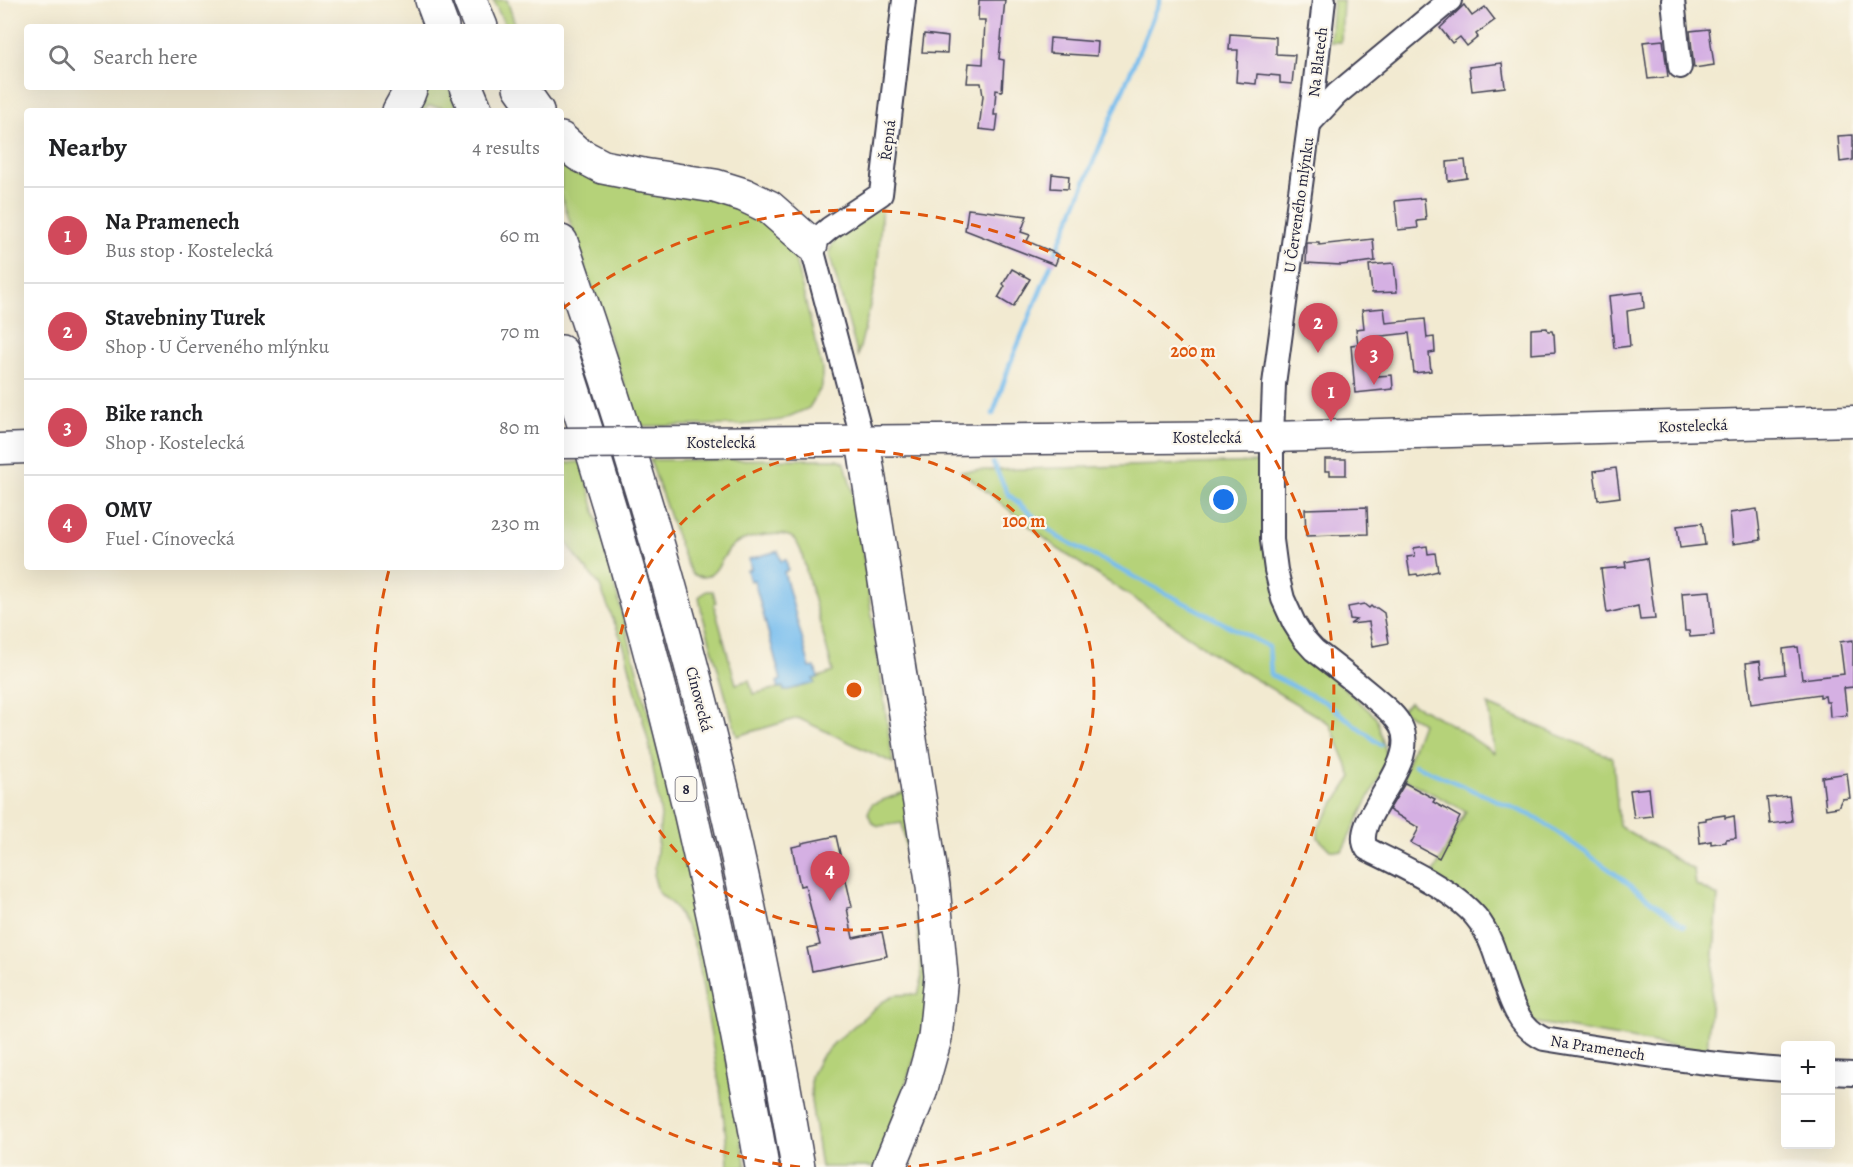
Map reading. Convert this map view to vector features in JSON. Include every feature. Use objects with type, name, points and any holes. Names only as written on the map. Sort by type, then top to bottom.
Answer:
[{"type":"highway","points":[[419,0],[420,24]]},
{"type":"highway","points":[[432,0],[441,24]]},
{"type":"highway","points":[[470,0],[480,24]]},
{"type":"highway","points":[[401,108],[410,90]]},
{"type":"highway","points":[[467,90],[475,108]]},
{"type":"highway","points":[[506,90],[513,108]]},
{"type":"highway","points":[[522,90],[535,108]]},
{"type":"highway","points":[[564,142],[578,154],[603,167],[715,186],[744,195],[769,207],[811,244]]},
{"type":"highway","name":"Cínovecká","points":[[564,251],[617,408],[658,544],[718,768],[762,966],[798,1167]]},
{"type":"highway","name":"8","points":[[564,362],[624,553],[682,775],[723,962],[762,1167]]},
{"type":"highway","points":[[863,441],[933,886],[941,976],[935,1038],[920,1092],[889,1167]]},
{"type":"main road","name":"Kostelecká","points":[[564,443],[1272,437],[1853,421]]},
{"type":"main road","points":[[0,449],[24,448]]},
{"type":"street","name":"Řepná","points":[[811,244],[830,228],[881,194],[904,0]]},
{"type":"street","name":"Na Blatech","points":[[1309,124],[1324,0]]},
{"type":"street","name":"U Červeného mlýnku","points":[[1272,437],[1274,384],[1309,124],[1337,94],[1450,0]]},
{"type":"street","points":[[1673,0],[1680,67]]},
{"type":"street","points":[[811,244],[863,441]]},
{"type":"street","name":"Na Pramenech","points":[[1272,437],[1272,540],[1282,599],[1304,639],[1314,650],[1386,708],[1401,726],[1405,740],[1401,762],[1364,833],[1363,842],[1367,849],[1407,869],[1460,901],[1476,917],[1488,934],[1515,1009],[1524,1026],[1533,1034],[1544,1039],[1660,1057],[1744,1068],[1781,1070]]},
{"type":"street","points":[[1835,1073],[1853,1074]]},
{"type":"green space","points":[[493,0],[507,0],[515,24],[505,24]]},
{"type":"green space","points":[[1333,0],[1343,0],[1341,42],[1330,42]]},
{"type":"green space","points":[[425,90],[450,90],[457,108],[428,106],[416,108]]},
{"type":"green space","points":[[564,159],[742,204],[776,225],[793,251],[822,368],[822,386],[809,408],[781,420],[741,425],[638,426],[564,204]]},
{"type":"green space","points":[[882,206],[877,276],[858,356],[829,253],[835,238]]},
{"type":"green space","points":[[838,459],[845,463],[856,506],[893,763],[798,718],[737,736],[699,597],[706,591],[713,591],[716,603],[714,605],[736,684],[749,680],[753,694],[783,687],[784,691],[814,683],[813,679],[833,672],[801,551],[795,540],[789,536],[774,534],[757,536],[736,543],[713,573],[708,576],[701,577],[692,574],[683,555],[650,460]]},
{"type":"green space","points":[[582,462],[689,867],[715,994],[746,1167],[728,1167],[720,1088],[697,953],[688,929],[674,906],[658,892],[654,877],[661,816],[649,744],[625,649],[599,584],[567,543],[564,532],[564,463]]},
{"type":"green space","points":[[1263,462],[1305,652],[1376,717],[1388,760],[1342,851],[1330,850],[1318,838],[1318,828],[1352,777],[1330,724],[1218,657],[1058,549],[961,471]]},
{"type":"green space","points":[[1409,702],[1454,726],[1494,753],[1488,705],[1613,758],[1619,826],[1694,870],[1696,885],[1718,896],[1707,1052],[1532,1022],[1521,999],[1433,874],[1466,811],[1402,778],[1422,723],[1401,710]]},
{"type":"green space","points":[[907,791],[923,889],[929,1016],[877,1167],[821,1167],[811,1101],[811,1076],[821,1057],[882,1002],[895,995],[918,994],[922,980],[915,904],[902,823],[879,826],[872,823],[868,813],[872,804]]},
{"type":"water","points":[[778,551],[781,561],[786,560],[788,570],[784,572],[810,668],[815,667],[818,678],[813,679],[815,683],[784,691],[783,687],[779,688],[777,682],[781,680],[754,580],[750,581],[747,570],[751,569],[749,559]]},
{"type":"building","points":[[979,0],[1005,0],[999,59],[1004,60],[1002,91],[996,90],[994,115],[998,115],[996,131],[979,129],[983,96],[981,83],[967,83],[969,63],[983,64],[985,20],[978,20]]},
{"type":"building","points":[[1464,5],[1472,16],[1485,7],[1495,20],[1476,34],[1478,37],[1467,46],[1460,37],[1452,43],[1440,28]]},
{"type":"building","points":[[1709,29],[1714,65],[1694,68],[1690,31]]},
{"type":"building","points":[[924,34],[948,37],[947,53],[922,52]]},
{"type":"building","points":[[1230,34],[1276,37],[1276,54],[1295,55],[1292,84],[1280,83],[1280,76],[1257,74],[1256,84],[1236,82],[1238,50],[1229,50]]},
{"type":"building","points":[[1050,38],[1098,42],[1097,56],[1049,53]]},
{"type":"building","points":[[1663,40],[1668,77],[1648,79],[1643,42]]},
{"type":"building","points":[[1502,63],[1505,87],[1472,91],[1469,67]]},
{"type":"building","points":[[1853,135],[1853,160],[1840,162],[1838,136]]},
{"type":"building","points":[[1465,160],[1467,178],[1448,181],[1447,162]]},
{"type":"building","points":[[1052,174],[1069,176],[1068,189],[1051,188]]},
{"type":"building","points":[[1424,198],[1426,220],[1417,221],[1418,228],[1398,230],[1395,201]]},
{"type":"building","points":[[968,209],[1027,216],[1021,232],[1030,235],[1027,241],[1059,255],[1055,265],[965,230]]},
{"type":"building","points":[[1373,239],[1375,261],[1341,265],[1306,263],[1307,243],[1319,243],[1319,245]]},
{"type":"building","points":[[1394,263],[1397,292],[1372,293],[1369,265]]},
{"type":"building","points":[[1012,269],[1030,279],[1013,307],[998,298]]},
{"type":"building","points":[[1643,292],[1644,308],[1627,311],[1630,346],[1614,348],[1609,296]]},
{"type":"building","points":[[1384,308],[1386,323],[1425,319],[1427,338],[1434,337],[1435,352],[1429,353],[1431,371],[1414,373],[1409,333],[1374,337],[1378,376],[1392,375],[1393,389],[1355,393],[1351,345],[1358,344],[1356,329],[1364,328],[1362,310]]},
{"type":"building","points":[[1547,328],[1554,334],[1555,352],[1531,354],[1531,329]]},
{"type":"building","points":[[1325,459],[1346,459],[1346,475],[1330,475],[1330,471],[1325,471]]},
{"type":"building","points":[[1616,468],[1620,497],[1598,500],[1594,471]]},
{"type":"building","points":[[1367,507],[1368,534],[1306,536],[1305,509]]},
{"type":"building","points":[[1757,509],[1761,540],[1733,544],[1730,513]]},
{"type":"building","points":[[1702,523],[1705,545],[1680,548],[1677,526]]},
{"type":"building","points":[[1427,546],[1428,554],[1435,553],[1438,571],[1418,576],[1417,574],[1410,575],[1407,557],[1415,556],[1414,548]]},
{"type":"building","points":[[1647,558],[1655,619],[1640,620],[1638,606],[1607,613],[1601,569],[1626,567],[1625,562]]},
{"type":"building","points":[[1710,591],[1714,635],[1690,637],[1689,631],[1685,631],[1682,593]]},
{"type":"building","points":[[1364,604],[1384,613],[1389,643],[1373,646],[1369,622],[1350,624],[1356,620],[1350,619],[1348,607]]},
{"type":"building","points":[[1853,640],[1853,687],[1844,688],[1847,715],[1830,717],[1829,702],[1826,702],[1825,696],[1820,697],[1820,694],[1751,704],[1746,663],[1760,661],[1762,677],[1785,674],[1783,649],[1798,647],[1802,679],[1844,674],[1840,642]]},
{"type":"building","points":[[1847,773],[1850,798],[1842,799],[1838,807],[1826,809],[1822,777]]},
{"type":"building","points":[[1405,783],[1435,799],[1433,802],[1460,817],[1439,858],[1411,843],[1419,828],[1389,810]]},
{"type":"building","points":[[1649,788],[1652,816],[1634,818],[1630,790]]},
{"type":"building","points":[[1789,796],[1792,821],[1770,824],[1767,798]]},
{"type":"building","points":[[1725,815],[1725,818],[1734,816],[1736,838],[1726,839],[1726,842],[1700,843],[1698,821]]},
{"type":"building","points":[[836,836],[852,907],[847,908],[853,938],[882,932],[887,956],[812,971],[807,948],[820,945],[805,885],[800,886],[792,847]]},
{"type":"waterway","points":[[993,414],[1010,364],[1160,0]]},
{"type":"waterway","points":[[993,463],[1008,494],[1058,537],[1269,647],[1271,675],[1325,702],[1381,745]]},
{"type":"waterway","points":[[1415,765],[1537,818],[1684,926]]},
{"type":"place","name":"Stavebniny Turek","points":[[1318,353]]},
{"type":"place","name":"Bike ranch","points":[[1374,385]]},
{"type":"place","name":"Na Pramenech","points":[[1331,422]]},
{"type":"place","name":"OMV","points":[[830,901]]}]
